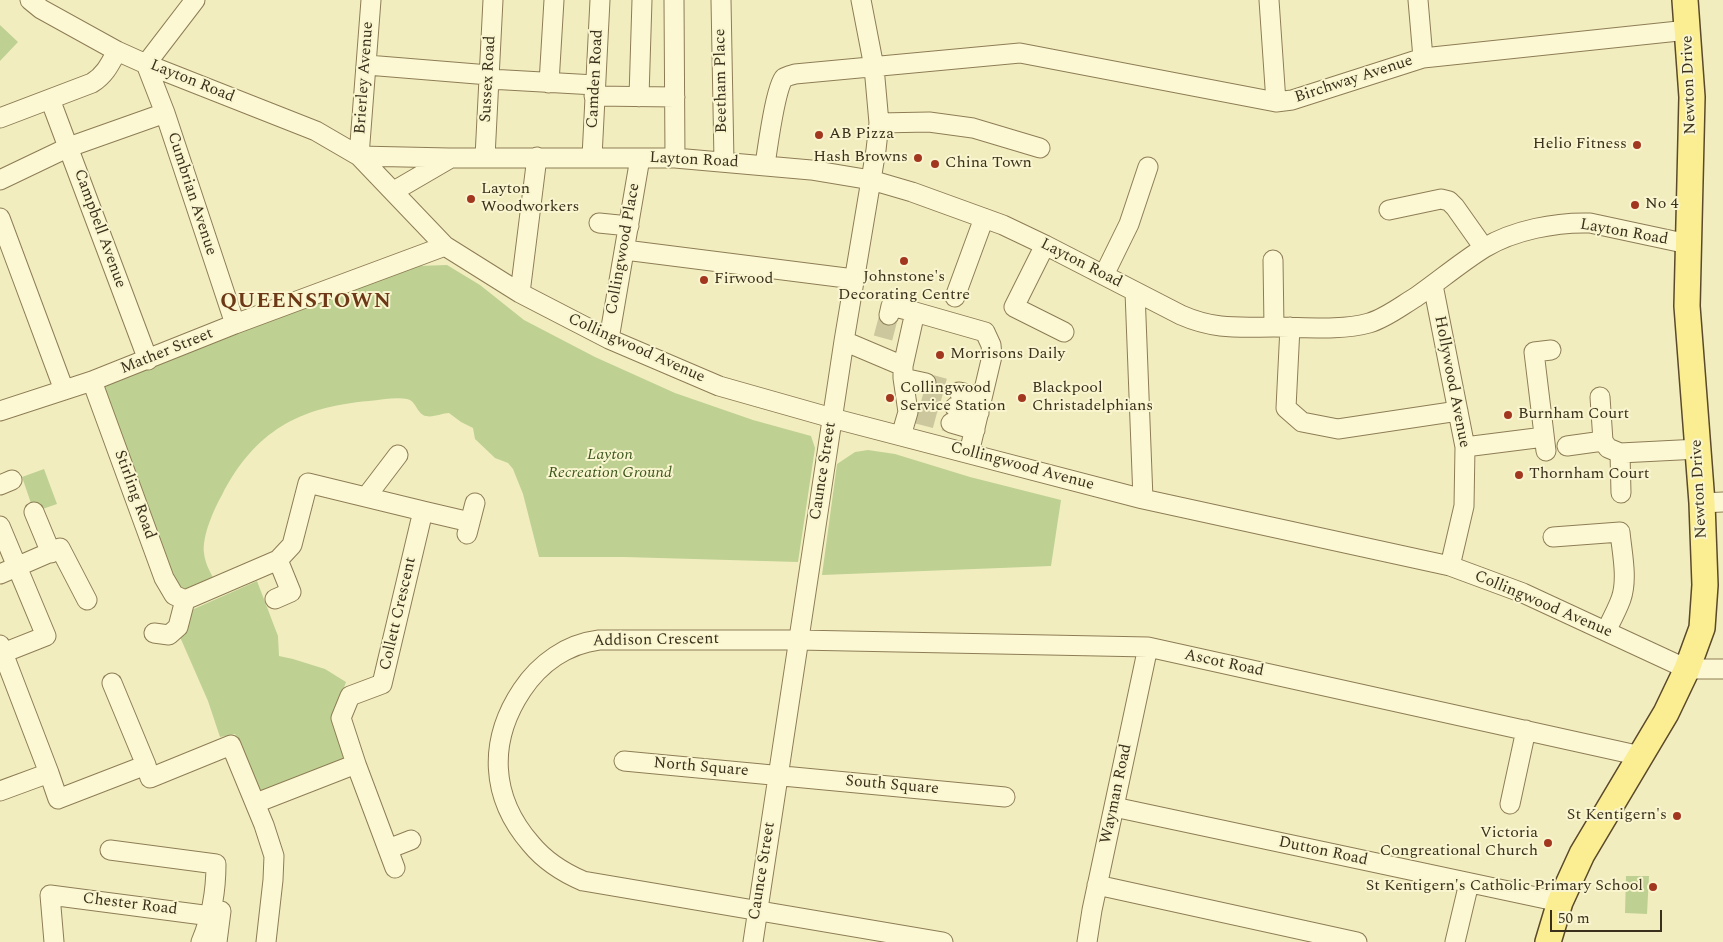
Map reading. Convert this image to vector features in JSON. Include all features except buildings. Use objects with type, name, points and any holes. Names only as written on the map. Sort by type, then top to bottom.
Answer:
[{"type":"main road","name":"Newton Drive","points":[[1548,942],[1560,902],[1582,854],[1666,713],[1687,670],[1702,628],[1713,503],[1699,448],[1688,330],[1692,97],[1685,0]]},
{"type":"street","name":"Brierley Avenue","points":[[359,156],[371,0]]},
{"type":"street","name":"Sussex Road","points":[[485,157],[493,0]]},
{"type":"street","points":[[549,83],[554,0]]},
{"type":"street","name":"Camden Road","points":[[592,157],[600,0]]},
{"type":"street","points":[[639,97],[642,0]]},
{"type":"street","points":[[674,0],[675,158]]},
{"type":"street","name":"Beetham Place","points":[[721,0],[724,161]]},
{"type":"street","name":"Caunce Street","points":[[752,942],[879,123],[874,67],[861,0]]},
{"type":"street","points":[[1269,0],[1276,102]]},
{"type":"street","points":[[1418,0],[1423,58]]},
{"type":"street","points":[[146,64],[192,1]]},
{"type":"street","name":"Layton Road","points":[[40,3],[117,51],[316,131],[359,156],[394,191],[449,158]]},
{"type":"street","name":"Birchway Avenue","points":[[765,166],[778,94],[785,77],[795,74],[1020,53],[1276,102],[1292,100],[1423,58],[1688,30]]},
{"type":"street","points":[[0,118],[92,84],[100,79],[110,66],[117,51]]},
{"type":"street","name":"Cumbrian Avenue","points":[[146,64],[165,113],[234,324]]},
{"type":"street","points":[[367,65],[549,83],[639,97],[675,97]]},
{"type":"street","name":"Campbell Avenue","points":[[50,99],[148,360]]},
{"type":"street","points":[[0,180],[69,147],[165,113]]},
{"type":"street","points":[[879,123],[928,122],[964,127],[1040,148]]},
{"type":"street","name":"Layton Road","points":[[359,156],[675,158],[811,170],[870,180],[912,192],[984,218],[1045,245],[1181,315],[1202,324],[1222,327],[1338,327],[1371,322],[1388,315],[1484,248],[1508,236],[1530,230],[1576,223],[1590,224],[1688,244]]},
{"type":"street","points":[[520,293],[537,158]]},
{"type":"street","name":"Collingwood Place","points":[[608,339],[640,158]]},
{"type":"street","points":[[1104,275],[1129,224],[1148,167]]},
{"type":"street","name":"Collingwood Avenue","points":[[394,191],[445,246],[520,293],[608,339],[719,386],[832,418],[1143,499],[1450,566],[1523,593],[1687,670]]},
{"type":"street","points":[[1389,210],[1441,199],[1449,201],[1484,248]]},
{"type":"street","points":[[0,218],[64,390]]},
{"type":"street","points":[[955,297],[984,218]]},
{"type":"street","points":[[599,224],[629,226]]},
{"type":"street","points":[[1045,245],[1014,307],[1064,332]]},
{"type":"street","name":"Mather Street","points":[[0,411],[92,381],[234,324],[445,246]]},
{"type":"street","points":[[625,250],[854,279]]},
{"type":"street","points":[[1273,260],[1282,327],[1286,408],[1302,422],[1338,429],[1458,411]]},
{"type":"street","name":"Hollywood Avenue","points":[[1433,285],[1465,446],[1464,506],[1450,566]]},
{"type":"street","points":[[1135,292],[1143,499]]},
{"type":"street","points":[[889,315],[891,306],[984,332],[991,345],[992,356],[969,453]]},
{"type":"street","points":[[901,436],[912,392],[915,312]]},
{"type":"street","points":[[844,342],[880,346],[912,392]]},
{"type":"street","points":[[1465,446],[1545,444],[1534,352],[1551,350]]},
{"type":"street","name":"Stirling Road","points":[[92,381],[164,578],[174,596],[185,600]]},
{"type":"street","points":[[1600,397],[1603,441],[1608,448],[1620,454],[1699,448]]},
{"type":"street","points":[[979,413],[955,407],[979,413]]},
{"type":"street","points":[[1567,446],[1603,441]]},
{"type":"street","points":[[1620,454],[1621,493]]},
{"type":"street","points":[[366,497],[398,455]]},
{"type":"street","points":[[154,633],[169,635],[178,628],[185,600],[278,560],[287,552],[292,545],[308,482],[423,511],[469,528],[475,503]]},
{"type":"street","name":"Collett Crescent","points":[[356,764],[340,718],[350,696],[382,684],[423,511]]},
{"type":"street","points":[[34,512],[51,553]]},
{"type":"street","points":[[0,526],[9,571],[46,636],[2,649],[58,799],[146,765]]},
{"type":"street","points":[[1553,537],[1620,532],[1623,573],[1622,598],[1606,631]]},
{"type":"street","points":[[9,571],[60,548],[87,600]]},
{"type":"street","points":[[275,599],[292,592],[278,560]]},
{"type":"street","name":"Addison Crescent","points":[[798,640],[599,640],[583,642],[568,648],[540,668],[528,682],[509,713],[502,731],[498,768],[500,788],[513,821],[536,850],[550,863],[566,874],[583,881],[943,942]]},
{"type":"street","name":"Ascot Road","points":[[798,640],[1148,647],[1641,756]]},
{"type":"street","name":"Wayman Road","points":[[1087,942],[1097,885],[1148,647]]},
{"type":"street","points":[[1687,670],[1723,669]]},
{"type":"street","points":[[112,683],[150,778],[231,745],[256,803],[274,856],[266,942]]},
{"type":"street","points":[[1510,804],[1526,730]]},
{"type":"street","name":"North Square","points":[[624,761],[778,776]]},
{"type":"street","points":[[256,803],[356,764],[395,868]]},
{"type":"street","points":[[0,791],[49,773]]},
{"type":"street","name":"South Square","points":[[778,776],[1005,797]]},
{"type":"street","name":"Dutton Road","points":[[1114,808],[1560,902]]},
{"type":"street","points":[[388,850],[411,840]]},
{"type":"street","points":[[110,850],[216,864],[217,942]]},
{"type":"street","points":[[1455,942],[1468,883]]},
{"type":"street","points":[[1097,885],[1357,942]]},
{"type":"street","name":"Chester Road","points":[[56,942],[50,895],[216,912]]},
{"type":"street","points":[[201,942],[216,912]]},
{"type":"green space","points":[[0,25],[18,42],[0,61]]},
{"type":"green space","name":"Layton Recreation Ground","points":[[447,265],[480,285],[524,320],[595,357],[675,393],[753,420],[811,436],[815,448],[798,562],[624,557],[539,557],[523,494],[513,469],[508,463],[495,458],[475,439],[473,428],[449,413],[426,416],[410,400],[398,398],[344,404],[321,409],[282,426],[265,439],[249,454],[235,473],[209,523],[204,553],[215,581],[189,591],[171,582],[98,387],[379,279],[418,266]]},
{"type":"green space","points":[[868,450],[895,454],[970,477],[1061,500],[1051,566],[822,575],[837,464],[855,452]]},
{"type":"green space","points":[[44,469],[57,504],[34,512],[22,477]]},
{"type":"green space","points":[[257,581],[278,636],[279,656],[325,669],[346,682],[335,706],[335,721],[347,760],[261,794],[235,734],[220,737],[208,701],[180,637],[187,612]]},
{"type":"green space","points":[[1626,876],[1649,876],[1647,914],[1625,913]]},
{"type":"tunnel","points":[[883,338],[889,315]]},
{"type":"tunnel","points":[[926,383],[959,392]]},
{"type":"tunnel","points":[[922,398],[955,407]]},
{"type":"tunnel","points":[[917,414],[951,423]]},
{"type":"place","name":"AB Pizza","points":[[819,135]]},
{"type":"place","name":"Helio Fitness","points":[[1637,145]]},
{"type":"place","name":"Hash Browns","points":[[918,158]]},
{"type":"place","name":"China Town","points":[[935,164]]},
{"type":"place","name":"Layton Woodworkers","points":[[471,199]]},
{"type":"place","name":"No 4","points":[[1635,205]]},
{"type":"place","name":"Johnstone's Decorating Centre","points":[[904,261]]},
{"type":"place","name":"Firwood","points":[[704,280]]},
{"type":"place","name":"Morrisons Daily","points":[[940,355]]},
{"type":"place","name":"Collingwood Service Station","points":[[890,398]]},
{"type":"place","name":"Blackpool Christadelphians","points":[[1022,398]]},
{"type":"place","name":"Burnham Court","points":[[1508,415]]},
{"type":"place","name":"Thornham Court","points":[[1519,475]]},
{"type":"place","name":"St Kentigern's","points":[[1677,816]]},
{"type":"place","name":"Victoria Congreational Church","points":[[1548,843]]},
{"type":"place","name":"St Kentigern's Catholic Primary School","points":[[1653,887]]},
{"type":"district","name":"QUEENSTOWN","points":[[306,303]]}]
